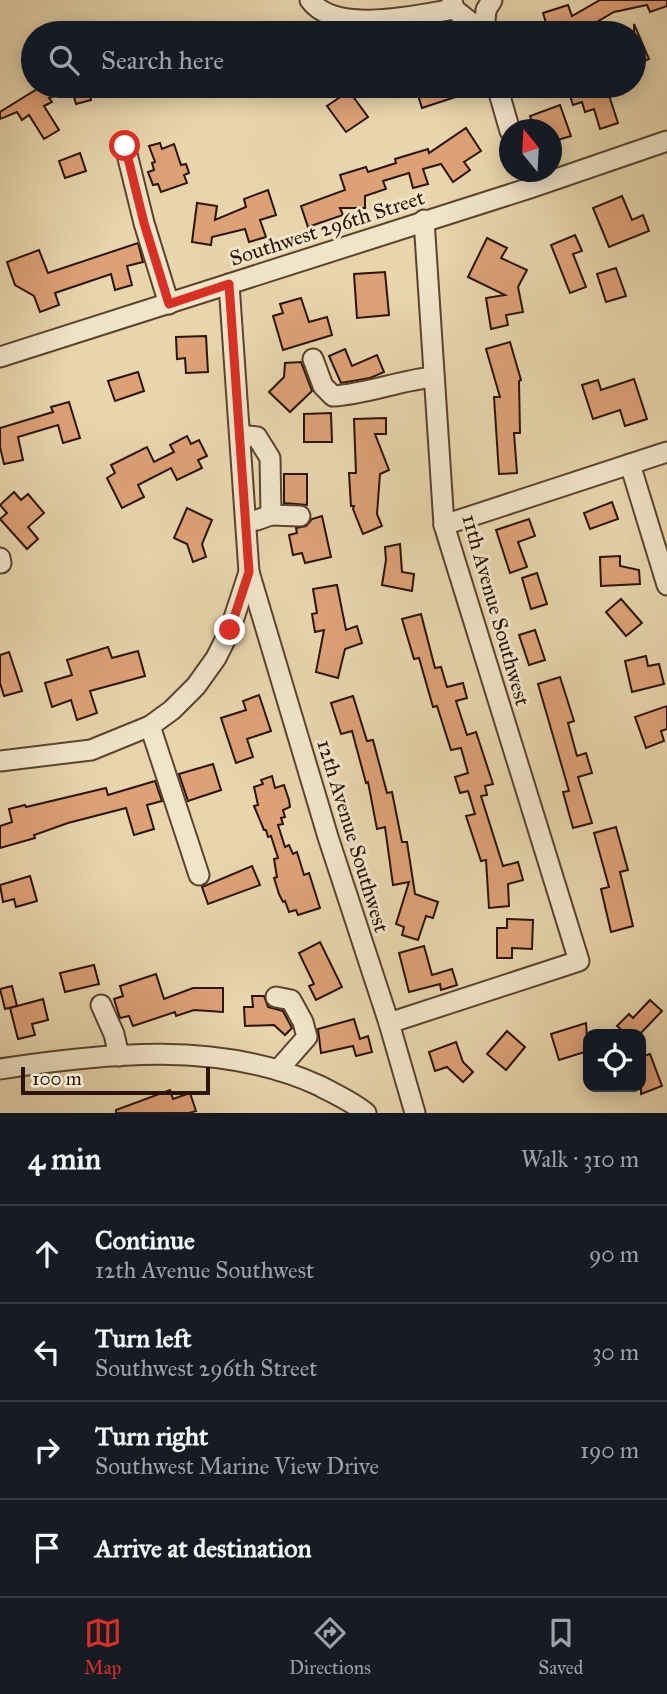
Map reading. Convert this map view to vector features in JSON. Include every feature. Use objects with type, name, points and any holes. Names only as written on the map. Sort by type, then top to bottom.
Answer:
[{"type":"street","points":[[310,0],[334,16],[391,21],[453,4],[472,21]]},
{"type":"street","points":[[485,21],[486,10],[492,0]]},
{"type":"street","points":[[500,98],[506,119]]},
{"type":"street","name":"Southwest 296th Street","points":[[562,170],[667,141]]},
{"type":"street","points":[[125,146],[144,223],[169,304]]},
{"type":"street","name":"Southwest 296th Street","points":[[0,357],[424,220],[522,182]]},
{"type":"street","name":"11th Avenue Southwest","points":[[389,1023],[579,961],[444,525],[424,220]]},
{"type":"street","points":[[0,761],[91,750],[150,726],[172,710],[196,686],[216,658],[230,630],[249,572],[229,284]]},
{"type":"street","points":[[313,359],[323,387],[333,396],[434,376]]},
{"type":"street","points":[[240,435],[257,437],[270,458],[271,515]]},
{"type":"street","points":[[444,525],[667,452]]},
{"type":"street","points":[[630,464],[667,585]]},
{"type":"street","points":[[246,522],[271,515],[300,516]]},
{"type":"street","name":"12th Avenue Southwest","points":[[249,572],[328,837],[389,1023],[415,1113]]},
{"type":"street","points":[[150,726],[199,875]]},
{"type":"street","points":[[276,997],[291,1000],[303,1022],[307,1037],[278,1070]]},
{"type":"street","points":[[101,1004],[114,1034],[119,1056]]},
{"type":"street","points":[[0,1069],[53,1061],[119,1056],[198,1055],[299,1076],[331,1091],[366,1113]]},
{"type":"building","points":[[600,0],[667,0],[667,6],[650,12],[647,5],[614,12],[599,21],[545,21],[543,13],[568,5],[572,16]]},
{"type":"building","points":[[23,98],[49,98],[52,102],[44,106],[59,130],[44,139],[29,115],[22,120],[17,112],[0,119],[0,112]]},
{"type":"building","points":[[74,98],[90,98],[91,100],[76,104]]},
{"type":"building","points":[[339,98],[354,98],[368,117],[346,132],[327,106]]},
{"type":"building","points":[[419,98],[452,98],[422,108]]},
{"type":"building","points":[[571,98],[610,98],[618,123],[600,129],[594,109],[585,112],[582,102],[573,105]]},
{"type":"building","points":[[560,105],[571,136],[562,139],[562,119],[531,119],[530,116]]},
{"type":"building","points":[[466,128],[481,151],[464,162],[470,170],[453,182],[441,164],[423,169],[428,184],[413,188],[409,173],[383,181],[386,189],[365,196],[365,208],[340,208],[343,215],[308,227],[301,206],[345,190],[340,175],[366,167],[368,172],[396,163],[395,159],[428,149],[429,153]]},
{"type":"building","points":[[160,143],[162,149],[174,144],[181,165],[186,164],[189,173],[184,175],[187,183],[161,192],[158,184],[153,185],[148,172],[154,170],[152,163],[155,162],[149,146]]},
{"type":"building","points":[[80,153],[86,171],[65,178],[59,161]]},
{"type":"building","points":[[268,190],[276,215],[260,220],[266,237],[249,242],[245,229],[212,237],[211,245],[192,242],[197,203],[217,206],[215,220],[246,207],[244,199]]},
{"type":"building","points":[[622,196],[632,220],[643,215],[649,231],[609,247],[593,208]]},
{"type":"building","points":[[575,235],[582,251],[573,254],[586,287],[570,293],[551,245]]},
{"type":"building","points":[[487,238],[507,248],[501,258],[527,270],[518,287],[523,312],[506,315],[508,325],[491,329],[486,298],[505,295],[468,277]]},
{"type":"building","points":[[138,243],[143,262],[127,266],[132,285],[115,290],[111,274],[55,293],[59,305],[40,312],[34,296],[15,285],[7,262],[39,250],[48,273]]},
{"type":"building","points":[[616,268],[626,296],[606,302],[597,274]]},
{"type":"building","points":[[385,272],[389,315],[357,318],[354,274]]},
{"type":"building","points":[[301,298],[309,322],[327,317],[332,335],[283,350],[273,316],[283,313],[280,304]]},
{"type":"building","points":[[206,336],[208,372],[186,373],[185,358],[177,359],[176,337]]},
{"type":"building","points":[[510,342],[521,380],[520,433],[514,433],[517,473],[499,474],[494,397],[500,397],[486,349]]},
{"type":"building","points":[[345,349],[352,366],[377,355],[384,372],[370,378],[341,383],[329,356]]},
{"type":"building","points":[[301,362],[312,391],[290,412],[269,392],[284,377],[285,363]]},
{"type":"building","points":[[138,372],[144,391],[115,401],[108,381]]},
{"type":"building","points":[[634,379],[647,419],[625,426],[620,410],[593,419],[582,385],[598,380],[601,390]]},
{"type":"building","points":[[69,402],[80,438],[63,443],[58,425],[18,437],[23,460],[4,464],[0,428],[53,412],[51,407]]},
{"type":"building","points":[[331,413],[332,442],[304,442],[304,414]]},
{"type":"building","points":[[386,418],[386,434],[375,434],[389,470],[380,474],[377,514],[382,526],[363,534],[354,506],[351,506],[349,473],[356,473],[354,419]]},
{"type":"building","points":[[187,436],[191,444],[199,440],[207,456],[198,460],[202,468],[177,480],[171,468],[138,485],[144,497],[122,508],[107,478],[115,473],[111,465],[147,447],[154,462],[174,452],[170,445]]},
{"type":"building","points":[[284,474],[307,474],[307,505],[284,503]]},
{"type":"building","points":[[14,492],[21,500],[28,494],[44,513],[28,527],[38,539],[27,549],[0,519],[7,513],[0,505]]},
{"type":"building","points":[[612,502],[618,519],[590,529],[584,513]]},
{"type":"building","points":[[187,508],[212,520],[202,544],[206,557],[193,562],[187,544],[174,538]]},
{"type":"building","points":[[322,516],[331,557],[305,563],[302,553],[293,555],[289,535],[297,533],[296,528],[306,526],[312,519]]},
{"type":"building","points":[[529,519],[535,536],[518,542],[527,567],[510,573],[496,530]]},
{"type":"building","points":[[400,544],[402,572],[414,574],[412,591],[382,585],[385,547]]},
{"type":"building","points":[[620,556],[620,566],[639,570],[640,584],[601,586],[600,557]]},
{"type":"building","points":[[537,573],[547,604],[531,609],[522,578]]},
{"type":"building","points":[[337,585],[346,630],[357,626],[362,643],[345,649],[338,678],[316,672],[324,630],[315,632],[312,614],[317,613],[313,589]]},
{"type":"building","points":[[621,599],[642,623],[626,636],[606,612]]},
{"type":"building","points":[[421,614],[435,668],[441,667],[447,687],[463,683],[467,698],[456,701],[467,735],[476,732],[493,784],[485,786],[487,795],[481,796],[503,866],[518,862],[523,880],[508,884],[509,906],[489,908],[486,860],[481,861],[466,816],[475,814],[468,791],[460,793],[455,777],[468,773],[461,748],[451,750],[437,706],[433,707],[419,658],[414,659],[402,619]]},
{"type":"building","points":[[535,630],[545,660],[529,665],[519,635]]},
{"type":"building","points":[[108,647],[112,658],[138,651],[145,676],[90,691],[97,713],[77,720],[71,700],[52,707],[45,683],[72,675],[67,660]]},
{"type":"building","points":[[9,652],[22,691],[4,696],[0,683],[0,655]]},
{"type":"building","points":[[646,656],[648,666],[659,664],[664,684],[632,692],[625,661]]},
{"type":"building","points":[[560,677],[574,721],[568,723],[577,756],[586,753],[592,773],[578,777],[592,823],[573,828],[563,792],[569,791],[538,684]]},
{"type":"building","points":[[259,695],[271,731],[247,739],[253,757],[236,763],[221,718],[246,710],[243,701]]},
{"type":"building","points":[[353,696],[367,741],[373,740],[387,793],[392,792],[402,842],[407,842],[415,894],[438,902],[433,918],[426,916],[418,940],[402,935],[404,927],[396,924],[409,882],[393,885],[385,827],[377,829],[368,782],[366,783],[352,731],[341,734],[331,703]]},
{"type":"building","points":[[667,706],[667,729],[661,731],[664,741],[646,748],[635,717]]},
{"type":"building","points":[[213,764],[221,790],[188,801],[179,774]]},
{"type":"building","points":[[272,776],[275,788],[284,785],[289,800],[290,807],[283,810],[285,817],[281,818],[283,824],[278,825],[285,847],[289,845],[293,854],[297,852],[304,875],[309,873],[320,908],[298,915],[296,910],[289,912],[279,894],[274,878],[277,877],[274,859],[278,858],[271,836],[268,837],[264,830],[254,806],[258,805],[254,787],[263,784],[261,780]]},
{"type":"building","points":[[155,781],[162,801],[147,805],[154,829],[134,835],[126,808],[68,823],[34,835],[35,838],[0,848],[0,826],[12,822],[9,809],[106,788],[108,795]]},
{"type":"building","points":[[616,827],[628,870],[620,872],[633,926],[611,932],[601,889],[609,887],[594,833]]},
{"type":"building","points":[[252,866],[260,885],[208,904],[202,887]]},
{"type":"building","points":[[30,876],[37,901],[16,907],[14,899],[3,902],[0,885]]},
{"type":"building","points":[[507,919],[533,920],[532,949],[512,948],[512,958],[497,958],[497,928],[507,928]]},
{"type":"building","points":[[320,942],[342,987],[316,1000],[309,986],[314,984],[299,953]]},
{"type":"building","points":[[424,946],[432,975],[452,969],[457,985],[441,990],[440,984],[409,992],[399,953]]},
{"type":"building","points":[[94,965],[99,984],[65,992],[60,973]]},
{"type":"building","points":[[156,974],[164,999],[193,988],[223,988],[223,1012],[194,1010],[176,1016],[175,1012],[133,1026],[129,1016],[120,1018],[114,999],[123,996],[120,986]]},
{"type":"building","points":[[12,986],[17,1006],[5,1009],[0,989]]},
{"type":"building","points":[[252,996],[264,996],[268,1007],[283,1011],[292,1028],[285,1035],[274,1025],[245,1026],[244,1007],[253,1007]]},
{"type":"building","points":[[43,999],[48,1020],[32,1024],[35,1035],[18,1039],[10,1008]]},
{"type":"building","points":[[650,1000],[662,1011],[645,1029],[620,1029],[617,1026],[629,1014],[633,1018]]},
{"type":"building","points":[[354,1019],[360,1039],[368,1036],[372,1052],[356,1056],[353,1046],[321,1053],[318,1029]]},
{"type":"building","points":[[586,1023],[586,1029],[583,1029],[583,1053],[559,1060],[551,1034]]},
{"type":"building","points":[[507,1031],[525,1047],[506,1070],[487,1054]]},
{"type":"building","points":[[456,1042],[463,1062],[473,1072],[463,1082],[447,1067],[435,1071],[429,1052]]},
{"type":"building","points":[[650,1054],[662,1086],[641,1094],[646,1092],[646,1055]]},
{"type":"building","points":[[170,1090],[173,1099],[190,1093],[196,1111],[116,1113],[116,1110]]},
{"type":"route","points":[[125,146],[144,223],[169,304],[229,284],[249,572],[230,630]]}]
